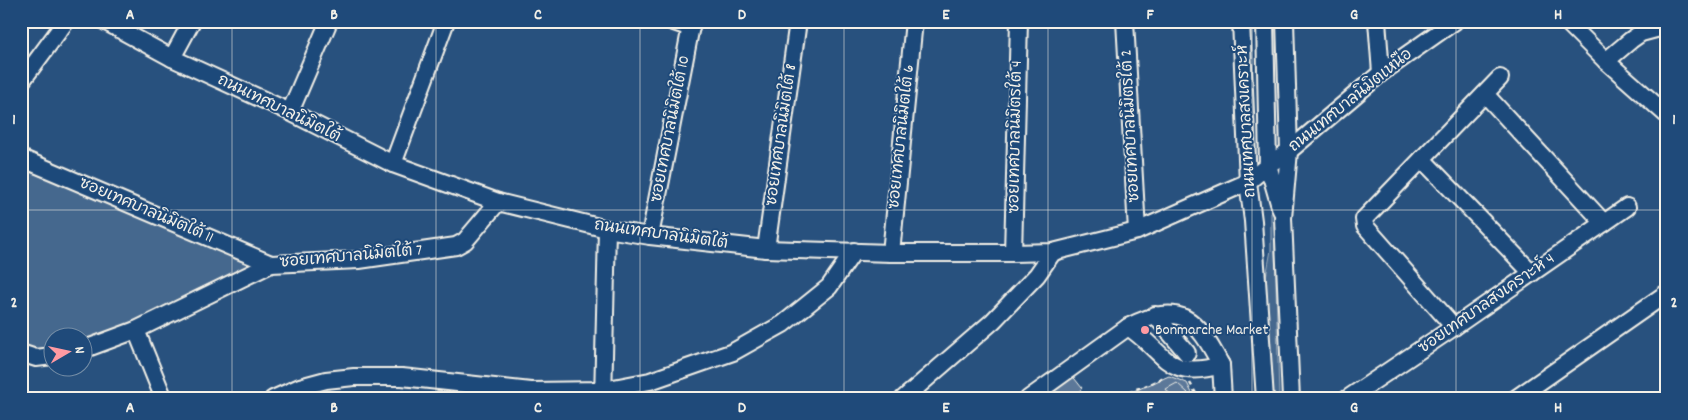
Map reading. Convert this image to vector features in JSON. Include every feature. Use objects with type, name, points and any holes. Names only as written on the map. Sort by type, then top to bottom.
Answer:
[{"type":"street","points":[[21,82],[66,21]]},
{"type":"street","name":"ถนนเทศบาลนิมิตใต้","points":[[104,21],[172,58],[290,112],[393,164],[498,202],[607,229],[650,236],[766,249],[890,253],[1013,254],[1053,252],[1137,231],[1248,182]]},
{"type":"street","points":[[172,58],[192,21]]},
{"type":"street","points":[[290,112],[329,21]]},
{"type":"street","points":[[393,164],[446,21]]},
{"type":"street","points":[[671,21],[692,25]]},
{"type":"street","name":"ซอยเทศบาลนิมิตใต้ 8","points":[[766,249],[798,21]]},
{"type":"street","name":"ซอยเทศบาลนิมิตใต้ 6","points":[[890,253],[914,21]]},
{"type":"street","name":"ซอยเทศบาลนิมิตรใต้ 4","points":[[1013,254],[1019,21]]},
{"type":"street","name":"ซอยเทศบาลนิมิตรใต้ 2","points":[[1125,21],[1137,231]]},
{"type":"street","name":"ถนนเทศบาลสงเคราะห์","points":[[1241,21],[1248,182],[1253,221],[1265,399]]},
{"type":"street","name":"ถนนเทศบาลสงเคราะห์","points":[[1264,21],[1268,165],[1283,218]]},
{"type":"street","name":"ถนนเทศบาลสงเคราะห์","points":[[1284,21],[1289,151],[1283,218],[1291,399]]},
{"type":"street","points":[[1377,21],[1381,73]]},
{"type":"street","name":"ถนนเทศบาลนิมิตเหนือ","points":[[1248,182],[1289,151],[1381,73],[1455,21]]},
{"type":"street","points":[[1566,21],[1606,62],[1667,114]]},
{"type":"street","name":"ซอยเทศบาลนิมิตใต้ 10","points":[[650,236],[692,25]]},
{"type":"street","points":[[1606,62],[1641,32],[1667,26]]},
{"type":"street","points":[[1454,327],[1365,226],[1364,219],[1500,78]]},
{"type":"street","points":[[1485,94],[1604,223]]},
{"type":"street","name":"ซอยเทศบาลนิมิตใต้ 11","points":[[21,158],[271,264]]},
{"type":"street","points":[[1422,159],[1532,273]]},
{"type":"street","name":"ถนนเทศบาลสงเคราะห์","points":[[1253,221],[1268,165]]},
{"type":"street","name":"ซอยเทศบาลนิมิตใต้ 7","points":[[92,346],[136,330],[271,264],[359,260],[456,246],[465,241],[498,202]]},
{"type":"street","name":"ซอยเทศบาลสงเคราะห์ 4","points":[[1347,399],[1627,207]]},
{"type":"street","points":[[603,394],[607,229]]},
{"type":"street","points":[[273,399],[300,387],[326,380],[354,378],[402,378],[531,391],[603,394],[650,381],[741,348],[783,324],[829,287],[854,251]]},
{"type":"street","points":[[903,399],[994,321],[1037,275],[1053,252]]},
{"type":"street","points":[[1515,399],[1667,293]]},
{"type":"street","points":[[1028,399],[1128,326],[1155,315],[1174,314],[1186,318],[1196,325],[1209,342],[1221,365],[1223,399]]},
{"type":"street","points":[[1155,315],[1187,353]]},
{"type":"street","points":[[1128,326],[1139,334],[1164,359],[1178,368],[1193,370],[1221,365]]},
{"type":"street","points":[[136,330],[164,399]]},
{"type":"street","points":[[21,353],[36,358],[42,357]]},
{"type":"path","points":[[1106,399],[1145,386],[1162,378],[1171,379]]},
{"type":"path","points":[[1189,381],[1199,399]]},
{"type":"shaded area","points":[[21,168],[252,264],[194,291],[138,328],[92,342],[92,328],[42,328],[42,349],[27,348],[21,344]]},
{"type":"shaded area","points":[[1271,207],[1274,210],[1279,399],[1271,399],[1266,277],[1271,250]]},
{"type":"building","points":[[1071,374],[1082,388],[1072,399],[1036,399]]},
{"type":"building","points":[[1169,376],[1187,383],[1195,399],[1111,399],[1139,389]]},
{"type":"building","points":[[1177,383],[1188,393],[1180,399],[1173,399],[1166,389]]},
{"type":"place","name":"Bonmarche Market","points":[[1145,330]]}]
